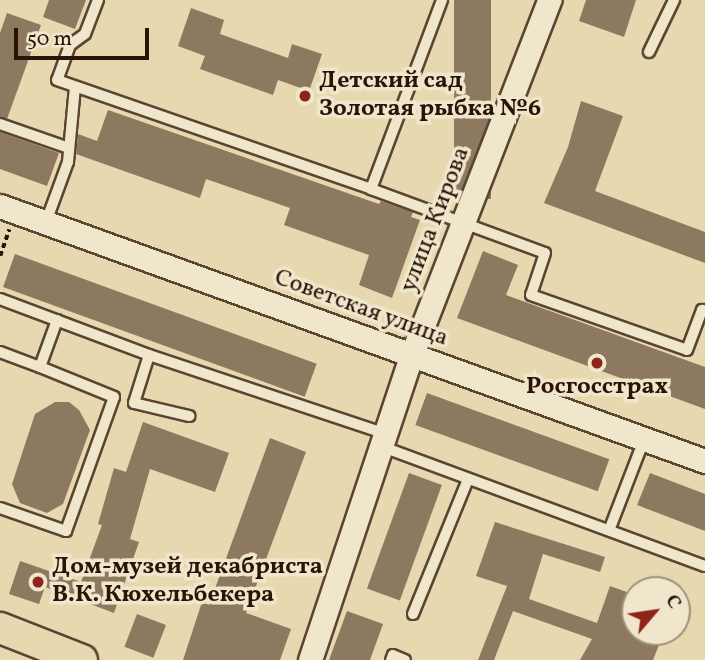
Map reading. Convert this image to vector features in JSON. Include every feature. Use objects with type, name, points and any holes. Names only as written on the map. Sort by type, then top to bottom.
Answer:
[{"type":"main road","points":[[0,628],[69,658]]},
{"type":"street","name":"улица Кирова","points":[[310,660],[412,354],[549,0]]},
{"type":"street","name":"Советская улица","points":[[7,209],[705,461]]},
{"type":"lane","points":[[98,0],[85,34],[70,45],[57,80],[371,189],[545,253],[531,295],[687,351],[702,310],[705,311]]},
{"type":"lane","points":[[371,189],[442,0]]},
{"type":"lane","points":[[649,52],[674,0]]},
{"type":"lane","points":[[46,223],[68,162],[75,86]]},
{"type":"lane","points":[[0,124],[69,148]]},
{"type":"lane","points":[[0,299],[385,441],[468,479],[610,528],[705,566]]},
{"type":"lane","points":[[40,367],[57,320]]},
{"type":"lane","points":[[0,352],[114,397],[66,531],[0,508]]},
{"type":"lane","points":[[149,355],[134,402],[189,416]]},
{"type":"lane","points":[[610,528],[644,440]]},
{"type":"lane","points":[[413,614],[468,479]]},
{"type":"lane","points":[[391,660],[393,655],[405,660]]},
{"type":"path","points":[[0,256],[7,209]]},
{"type":"building","points":[[49,0],[86,0],[75,29],[43,17]]},
{"type":"building","points":[[454,0],[491,0],[491,199],[454,199]]},
{"type":"building","points":[[586,0],[636,0],[624,37],[579,21]]},
{"type":"building","points":[[191,8],[224,20],[220,34],[288,58],[292,44],[322,54],[309,91],[278,80],[273,95],[200,69],[205,56],[178,46]]},
{"type":"building","points":[[7,13],[41,25],[7,119],[0,117],[0,33]]},
{"type":"building","points":[[581,101],[623,116],[595,191],[705,232],[705,263],[544,203],[568,147]]},
{"type":"building","points":[[108,110],[379,204],[381,201],[413,212],[411,217],[420,220],[392,298],[359,285],[369,255],[284,225],[290,208],[206,179],[200,198],[76,154],[78,134],[97,141]]},
{"type":"building","points":[[0,132],[59,153],[47,186],[0,169]]},
{"type":"building","points":[[483,251],[518,265],[506,295],[705,367],[705,409],[457,318]]},
{"type":"building","points":[[15,254],[317,364],[305,397],[3,287]]},
{"type":"building","points":[[427,393],[609,459],[598,491],[415,425]]},
{"type":"building","points":[[55,402],[69,402],[79,410],[90,430],[63,504],[47,513],[20,503],[12,484],[35,414]]},
{"type":"building","points":[[143,422],[229,453],[215,492],[150,469],[130,539],[139,542],[114,613],[45,587],[39,604],[9,594],[20,561],[81,582],[102,525],[98,524],[114,468],[126,472]]},
{"type":"building","points":[[270,438],[306,452],[246,613],[291,629],[280,660],[183,660],[202,602],[209,605]]},
{"type":"building","points":[[409,473],[442,485],[400,601],[367,589]]},
{"type":"building","points":[[650,473],[705,494],[705,531],[637,505]]},
{"type":"building","points":[[495,522],[605,557],[600,572],[543,554],[529,599],[597,623],[610,586],[621,590],[621,646],[659,646],[653,660],[580,660],[592,639],[513,611],[494,660],[478,660],[507,586],[476,576]]},
{"type":"building","points":[[347,611],[383,624],[370,660],[329,660]]},
{"type":"building","points":[[137,614],[166,625],[153,658],[124,647]]},
{"type":"place","name":"Детский сад Золотая рыбка №6","points":[[305,96]]},
{"type":"place","name":"Росгосстрах","points":[[597,363]]},
{"type":"place","name":"Дом-музей декабриста В.К. Кюхельбекера","points":[[38,582]]}]
